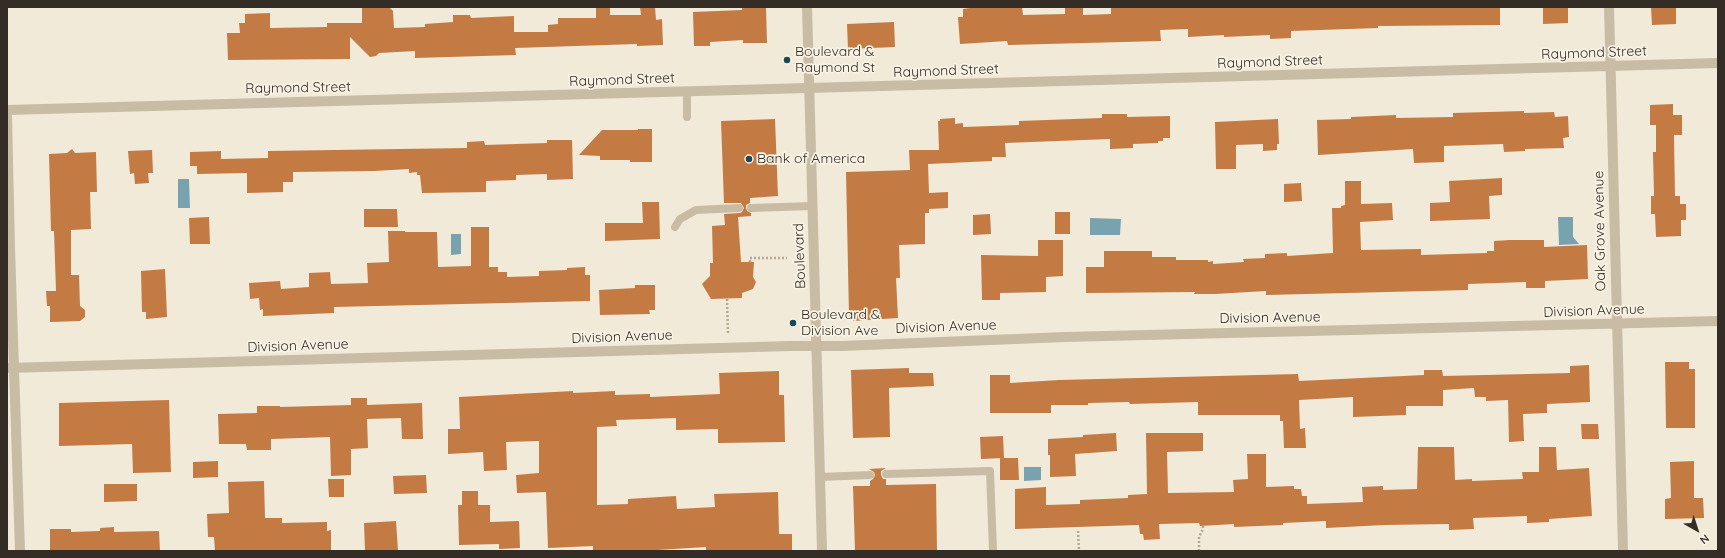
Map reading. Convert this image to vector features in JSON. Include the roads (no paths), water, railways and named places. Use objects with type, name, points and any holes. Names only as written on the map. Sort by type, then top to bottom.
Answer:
[{"type":"street","name":"Boulevard","points":[[807,7],[822,551]]},
{"type":"street","name":"Oak Grove Avenue","points":[[1609,7],[1624,551]]},
{"type":"street","name":"Raymond Street","points":[[7,110],[1718,63]]},
{"type":"street","points":[[7,116],[11,368],[20,551]]},
{"type":"street","name":"Division Avenue","points":[[11,368],[817,346],[1065,337],[1718,321]]},
{"type":"lane","points":[[687,92],[687,117]]},
{"type":"lane","points":[[751,208],[812,206]]},
{"type":"lane","points":[[675,227],[680,219],[696,210],[739,208]]},
{"type":"lane","points":[[886,474],[990,471],[993,551]]},
{"type":"lane","points":[[820,477],[870,475]]},
{"type":"water","points":[[178,179],[189,179],[190,208],[178,208]]},
{"type":"water","points":[[1558,217],[1573,217],[1573,237],[1579,244],[1559,245]]},
{"type":"water","points":[[1090,218],[1121,219],[1120,235],[1090,235]]},
{"type":"water","points":[[451,234],[461,234],[461,254],[451,255]]},
{"type":"water","points":[[1024,467],[1041,467],[1041,480],[1024,481]]},
{"type":"place","name":"Boulevard & Raymond St","points":[[787,60]]},
{"type":"place","name":"Bank of America","points":[[749,159]]},
{"type":"place","name":"Boulevard & Division Ave","points":[[793,323]]}]
